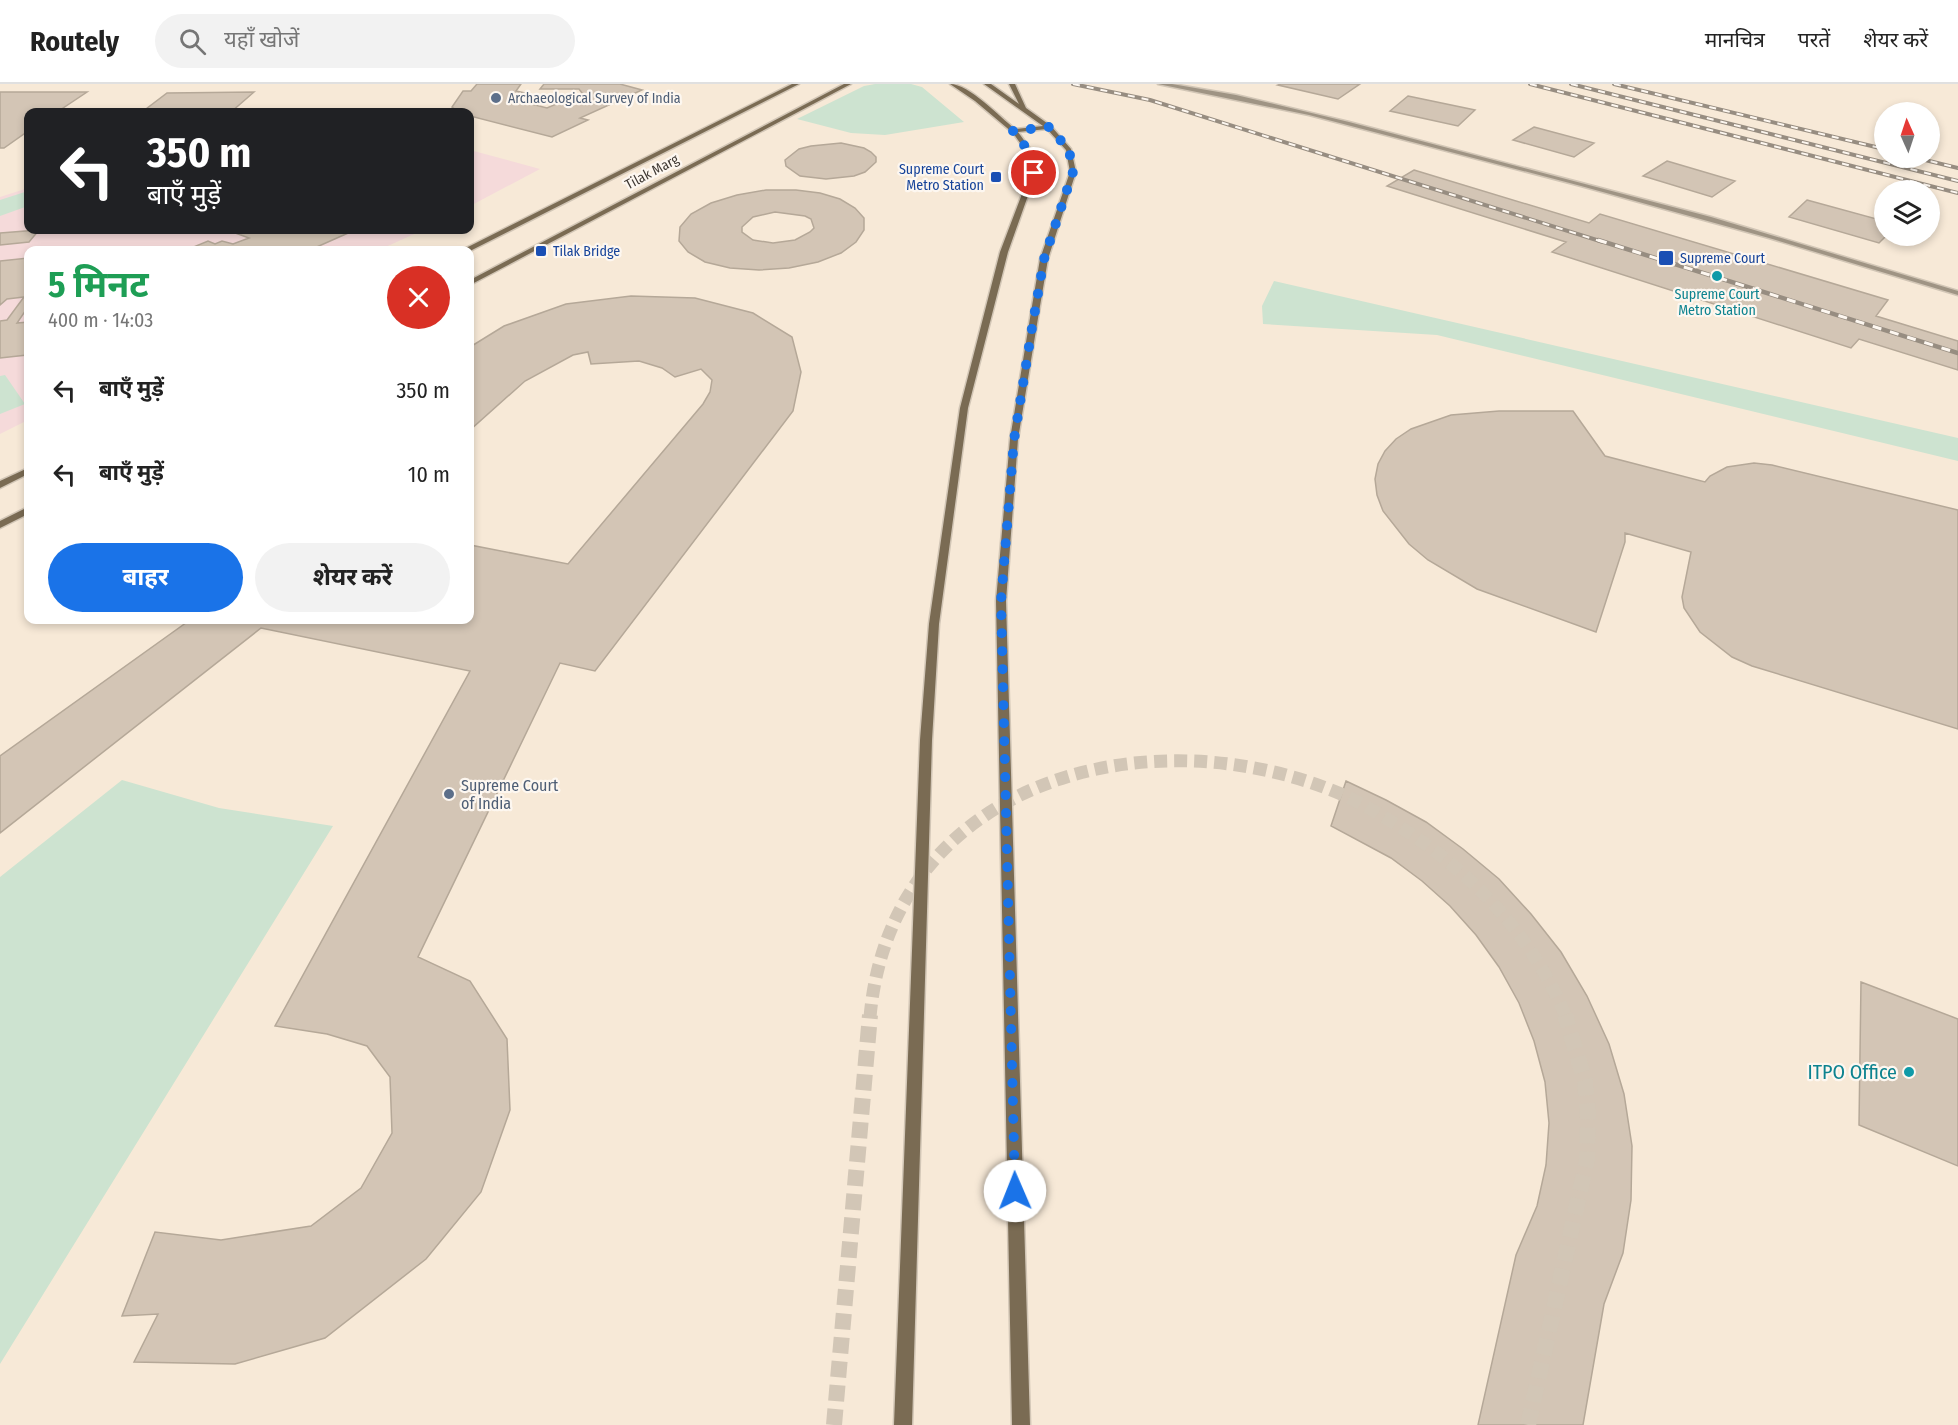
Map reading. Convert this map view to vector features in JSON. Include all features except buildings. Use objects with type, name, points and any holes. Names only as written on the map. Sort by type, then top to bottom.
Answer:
[{"type":"main road","name":"Tilak Marg","points":[[474,246],[796,84]]},
{"type":"main road","name":"Tilak Marg","points":[[474,281],[848,84]]},
{"type":"main road","points":[[903,1425],[926,740],[934,624],[964,408],[1004,252],[1034,173],[1031,154],[1013,131],[977,100],[953,84]]},
{"type":"main road","points":[[987,84],[1049,127],[1069,150],[1073,172],[1044,259],[1032,328],[1014,440],[1001,601],[1021,1425]]},
{"type":"main road","points":[[1012,84],[1024,108]]},
{"type":"main road","points":[[1013,131],[1049,127]]},
{"type":"main road","points":[[0,485],[24,473]]},
{"type":"main road","points":[[0,525],[24,512]]},
{"type":"street","points":[[1161,84],[1197,89],[1304,113],[1604,189],[1836,254],[1958,293]]},
{"type":"shaded area","points":[[474,151],[540,169],[474,204]]},
{"type":"shaded area","points":[[24,189],[24,234],[414,234],[388,246],[24,246],[24,422],[0,434],[0,197]]},
{"type":"green space","points":[[911,84],[922,87],[964,122],[885,135],[851,133],[797,119],[864,86]]},
{"type":"green space","points":[[24,192],[24,207],[0,216],[0,200]]},
{"type":"green space","points":[[1274,281],[1958,438],[1958,461],[1437,335],[1263,324],[1262,306]]},
{"type":"green space","points":[[5,375],[24,404],[0,414],[0,376]]},
{"type":"green space","points":[[122,780],[219,808],[333,826],[0,1364],[0,877]]},
{"type":"tunnel","points":[[870,1017],[888,936],[925,871],[977,821],[1041,786],[1113,766],[1189,761],[1266,770],[1341,794],[1394,823],[1422,842],[1473,883],[1496,906],[1535,958],[1566,1017]]},
{"type":"tunnel","points":[[834,1425],[870,1015]]},
{"type":"tunnel","points":[[1528,1425],[1587,1160],[1588,1115],[1585,1081],[1565,1015]]},
{"type":"railway","points":[[1073,84],[1150,100],[1603,242]]},
{"type":"railway","points":[[1530,84],[1958,193]]},
{"type":"railway","points":[[1571,84],[1958,181]]},
{"type":"railway","points":[[1614,84],[1874,147]]},
{"type":"railway","points":[[1940,164],[1958,168]]},
{"type":"railway","points":[[1598,240],[1958,353]]},
{"type":"place","name":"Archaeological Survey of India","points":[[496,98]]},
{"type":"place","name":"Supreme Court‌ Metro Station","points":[[996,177]]},
{"type":"place","name":"Tilak Bridge","points":[[541,251]]},
{"type":"place","name":"Supreme Court","points":[[1666,258]]},
{"type":"place","name":"Supreme Court Metro Station","points":[[1717,276]]},
{"type":"place","name":"Supreme Court of India","points":[[449,794]]},
{"type":"place","name":"ITPO Office","points":[[1909,1072]]},
{"type":"route","points":[[1015,1191],[1001,601],[1014,440],[1032,328],[1044,259],[1073,172],[1069,150],[1049,127],[1013,131],[1031,154],[1034,173]]}]
